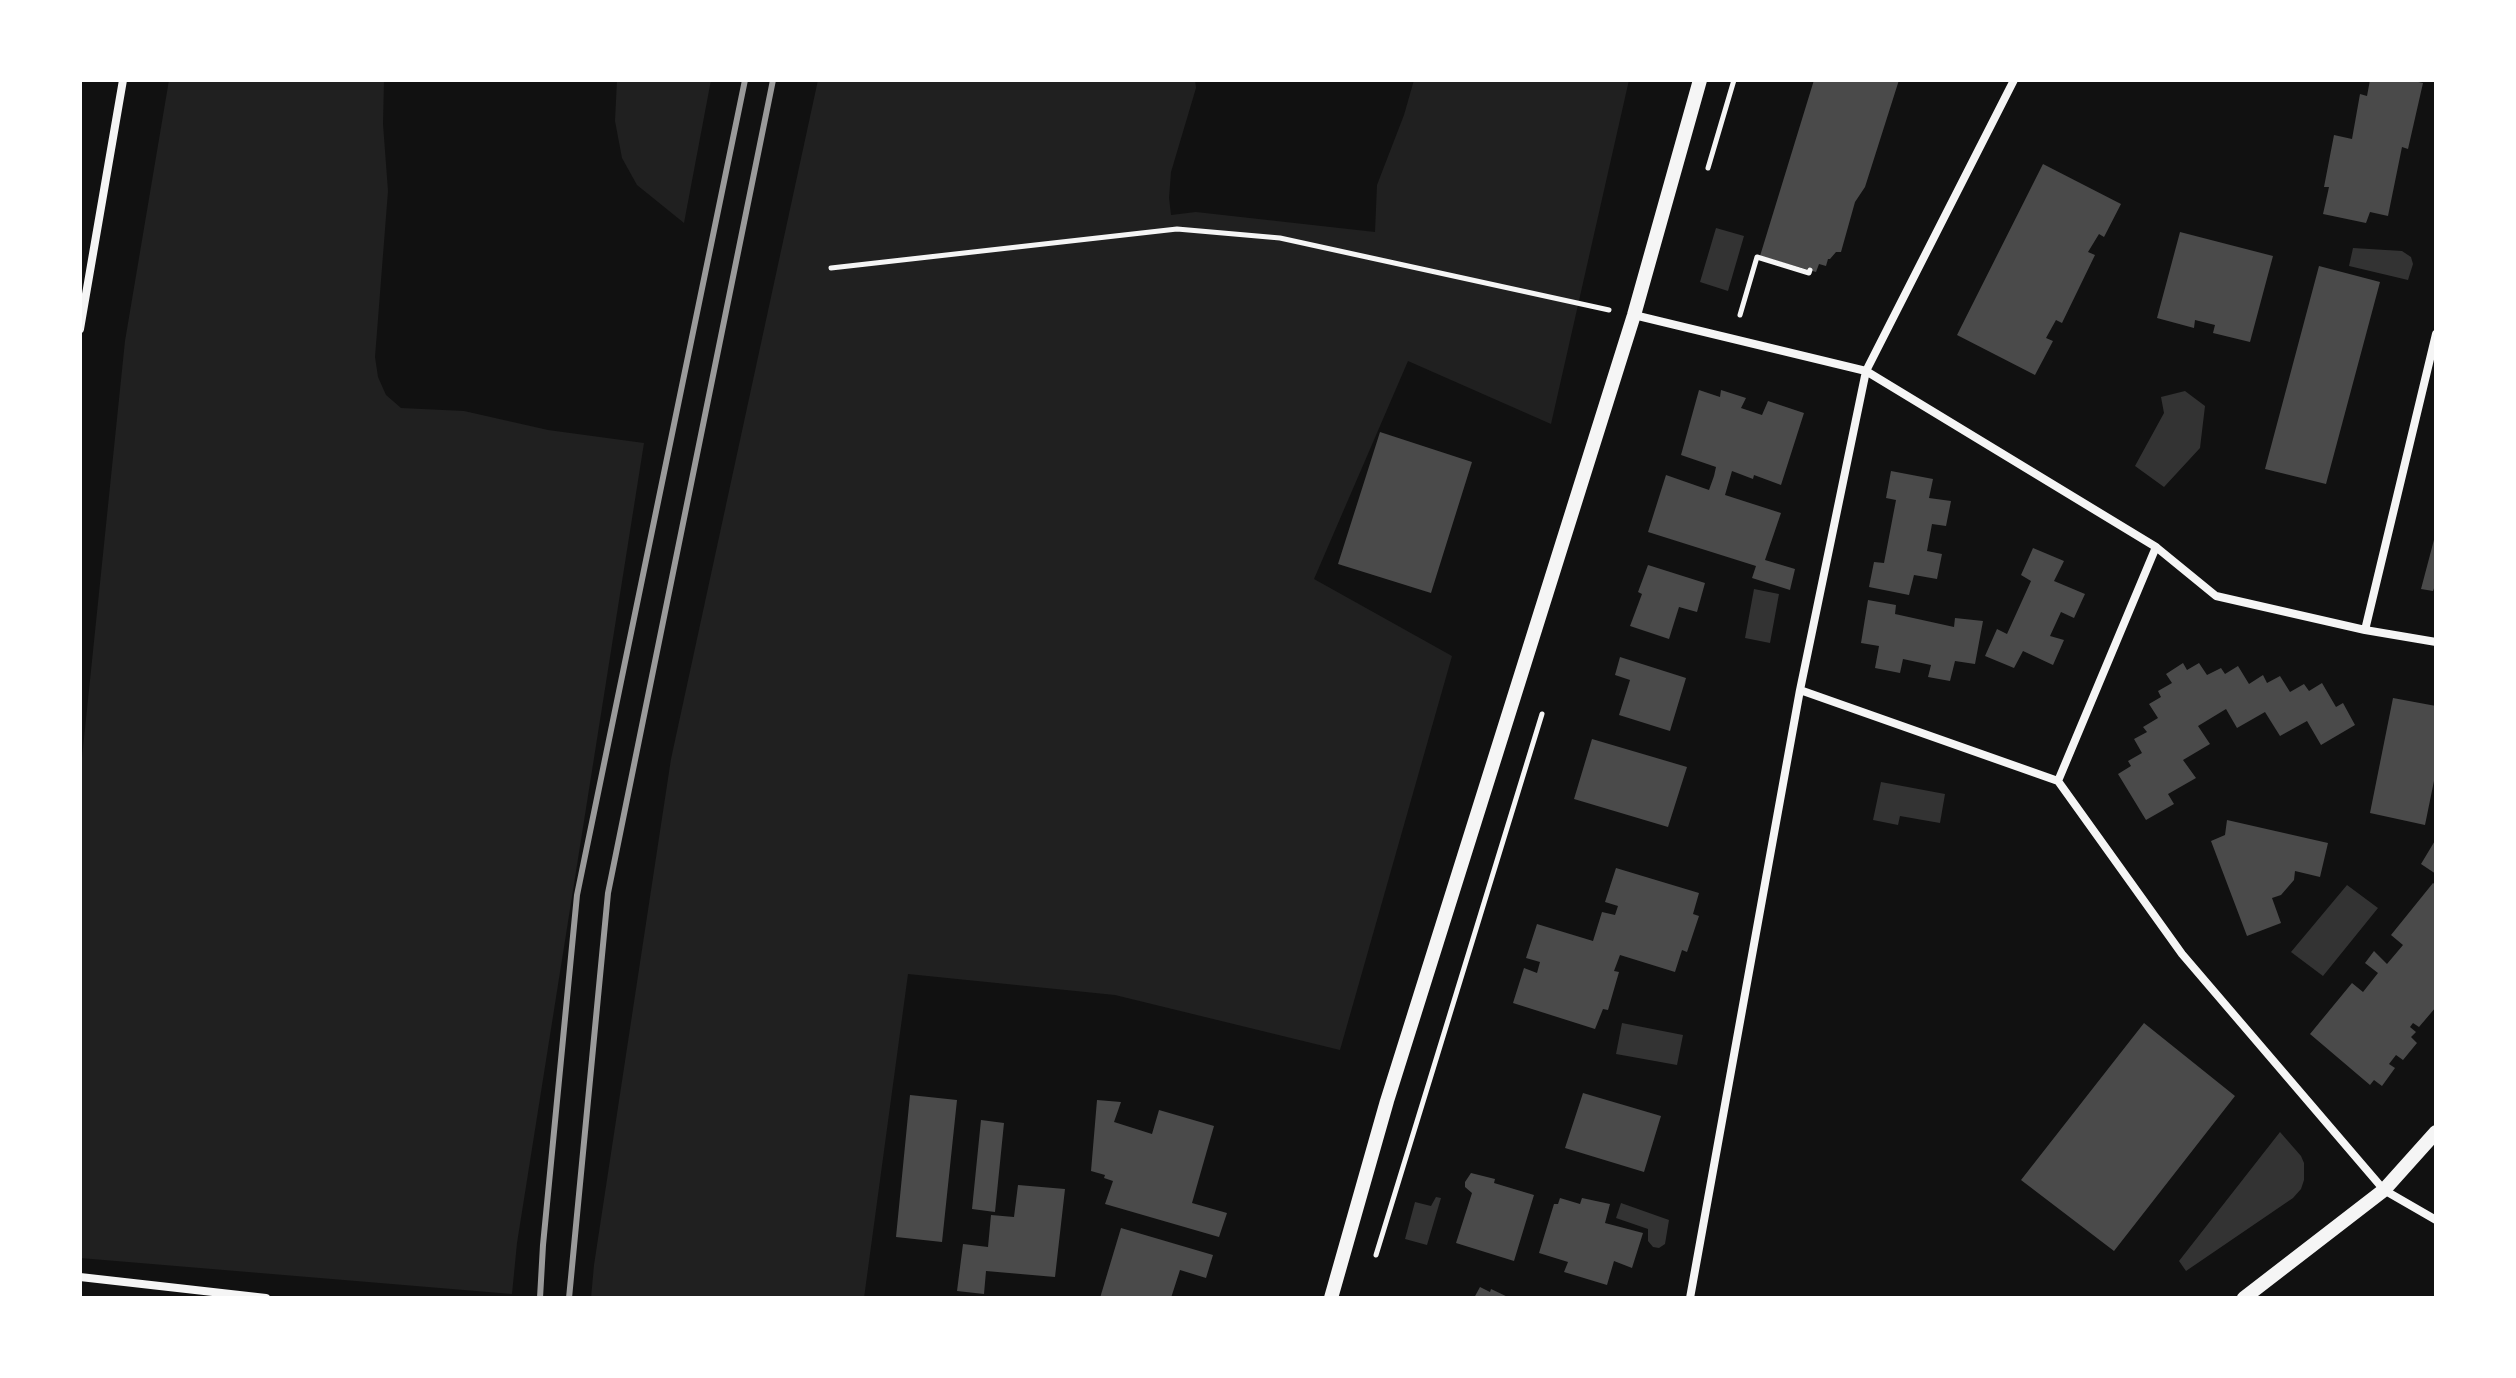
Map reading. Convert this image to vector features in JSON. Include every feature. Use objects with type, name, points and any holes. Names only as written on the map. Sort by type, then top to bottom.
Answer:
[{"type":"street","points":[[80,329],[123,80]]},
{"type":"street","points":[[1331,1298],[1387,1101],[1634,315],[1700,80]]},
{"type":"street","points":[[1690,1298],[1800,690],[1866,371],[2014,80]]},
{"type":"street","points":[[1634,315],[1866,371],[2156,547],[2216,596],[2365,630],[2436,642]]},
{"type":"street","points":[[2365,630],[2436,334]]},
{"type":"street","points":[[2058,781],[2156,547]]},
{"type":"street","points":[[1800,690],[2058,781],[2182,954],[2384,1190],[2436,1220]]},
{"type":"street","points":[[2244,1298],[2384,1190],[2436,1132]]},
{"type":"street","points":[[80,1277],[266,1298]]},
{"type":"path","points":[[831,268],[1177,229],[1280,238],[1634,315]]},
{"type":"path","points":[[1733,339],[1757,257],[1809,273],[1810,270]]},
{"type":"shaded area","points":[[169,80],[384,80],[383,124],[388,191],[375,357],[378,377],[386,395],[401,408],[464,411],[548,430],[644,443],[517,1243],[512,1294],[80,1258],[80,777],[125,341]]},
{"type":"shaded area","points":[[617,80],[711,80],[684,223],[637,185],[622,158],[615,121]]},
{"type":"shaded area","points":[[818,80],[1195,80],[1196,88],[1171,172],[1171,215],[1196,212],[1375,232],[1377,185],[1414,80],[1629,80],[1551,424],[1408,361],[1314,579],[1452,656],[1340,1050],[1115,995],[908,974],[864,1298],[591,1298],[671,759]]},
{"type":"shaded area","points":[[1716,228],[1744,236],[1728,291],[1700,282]]},
{"type":"shaded area","points":[[2353,248],[2402,251],[2411,257],[2413,264],[2408,280],[2349,266]]},
{"type":"shaded area","points":[[2185,391],[2205,406],[2200,448],[2164,487],[2135,466],[2164,413],[2161,397]]},
{"type":"shaded area","points":[[1754,589],[1779,594],[1770,643],[1745,638]]},
{"type":"shaded area","points":[[1881,782],[1945,794],[1940,823],[1900,816],[1898,825],[1873,820]]},
{"type":"shaded area","points":[[2347,885],[2378,908],[2323,976],[2291,952]]},
{"type":"shaded area","points":[[1622,1023],[1683,1035],[1677,1065],[1616,1054]]},
{"type":"shaded area","points":[[2280,1132],[2304,1163],[2301,1189],[2293,1198],[2186,1271],[2179,1261]]},
{"type":"shaded area","points":[[1436,1197],[1441,1198],[1427,1245],[1405,1239],[1415,1202],[1431,1206]]},
{"type":"shaded area","points":[[1621,1203],[1669,1220],[1665,1244],[1659,1248],[1653,1247],[1648,1241],[1648,1229],[1616,1218]]},
{"type":"building","points":[[1814,80],[1899,80],[1865,187],[1855,202],[1841,252],[1828,259],[1826,266],[1819,264],[1816,272],[1760,256]]},
{"type":"building","points":[[2370,80],[2423,83],[2408,149],[2402,147],[2388,216],[2370,212],[2366,223],[2323,214],[2329,187],[2324,187],[2334,135],[2352,139],[2360,94],[2367,96]]},
{"type":"building","points":[[2043,164],[2121,204],[2104,237],[2099,234],[2088,252],[2095,255],[2062,323],[2056,320],[2046,338],[2053,341],[2035,375],[1957,335]]},
{"type":"building","points":[[2180,232],[2273,256],[2250,342],[2213,333],[2215,325],[2195,320],[2194,328],[2157,318]]},
{"type":"building","points":[[2319,266],[2380,282],[2326,484],[2265,469]]},
{"type":"building","points":[[1699,390],[1720,397],[1721,390],[1746,398],[1741,408],[1762,415],[1768,401],[1804,413],[1781,485],[1732,471],[1725,495],[1781,513],[1765,560],[1795,569],[1790,590],[1752,578],[1756,566],[1648,532],[1666,475],[1709,490],[1716,467],[1681,455]]},
{"type":"building","points":[[1380,432],[1472,462],[1431,593],[1338,564]]},
{"type":"building","points":[[1891,471],[1933,479],[1929,498],[1951,501],[1946,526],[1932,524],[1927,551],[1942,554],[1937,579],[1914,575],[1909,595],[1869,587],[1874,562],[1884,563],[1896,500],[1886,498]]},
{"type":"building","points":[[2435,536],[2436,583],[2433,591],[2421,589]]},
{"type":"building","points":[[2033,548],[2064,561],[2054,581],[2085,594],[2074,618],[2061,612],[2050,636],[2064,640],[2053,665],[2023,651],[2014,668],[1985,656],[1997,629],[2007,634],[2031,581],[2021,575]]},
{"type":"building","points":[[1648,565],[1705,583],[1697,612],[1679,607],[1669,639],[1630,626],[1642,594],[1638,592]]},
{"type":"building","points":[[1868,600],[1896,605],[1895,614],[1954,627],[1955,618],[1983,621],[1975,664],[1955,661],[1950,681],[1928,677],[1931,665],[1903,659],[1900,673],[1875,668],[1879,646],[1861,643]]},
{"type":"building","points":[[1620,657],[1686,678],[1670,731],[1619,715],[1630,680],[1615,675]]},
{"type":"building","points":[[2183,663],[2187,670],[2199,663],[2207,675],[2221,668],[2225,674],[2238,666],[2249,684],[2263,675],[2267,683],[2280,676],[2290,692],[2304,684],[2309,691],[2322,683],[2336,707],[2343,703],[2355,725],[2321,745],[2307,721],[2280,736],[2265,712],[2237,728],[2226,709],[2198,726],[2210,744],[2183,760],[2196,778],[2168,794],[2174,804],[2146,820],[2118,774],[2131,766],[2128,761],[2142,753],[2134,739],[2147,732],[2143,727],[2158,718],[2149,704],[2161,697],[2158,691],[2172,683],[2166,674]]},
{"type":"building","points":[[2393,698],[2436,706],[2436,771],[2425,825],[2370,813]]},
{"type":"building","points":[[1592,739],[1687,767],[1668,827],[1574,799]]},
{"type":"building","points":[[2227,820],[2328,843],[2320,877],[2295,871],[2294,880],[2281,895],[2272,898],[2281,923],[2247,936],[2211,841],[2225,835]]},
{"type":"building","points":[[2436,839],[2436,874],[2421,864]]},
{"type":"building","points":[[1616,868],[1699,893],[1693,914],[1699,916],[1687,952],[1682,950],[1675,972],[1620,955],[1614,971],[1619,972],[1608,1010],[1603,1009],[1595,1029],[1513,1003],[1524,968],[1537,973],[1540,962],[1526,958],[1537,924],[1593,941],[1602,912],[1615,915],[1618,906],[1605,902]]},
{"type":"building","points":[[2433,883],[2436,885],[2436,1007],[2419,1027],[2413,1023],[2410,1027],[2416,1032],[2411,1037],[2417,1043],[2403,1060],[2396,1055],[2389,1064],[2395,1068],[2382,1086],[2374,1080],[2370,1085],[2310,1034],[2352,983],[2363,992],[2378,973],[2365,963],[2374,951],[2387,964],[2403,945],[2391,935]]},
{"type":"building","points":[[2144,1023],[2235,1096],[2114,1251],[2021,1180]]},
{"type":"building","points":[[1583,1093],[1661,1116],[1644,1172],[1565,1148]]},
{"type":"building","points":[[910,1095],[957,1100],[942,1242],[896,1237]]},
{"type":"building","points":[[1097,1100],[1121,1102],[1114,1122],[1152,1134],[1159,1110],[1214,1126],[1192,1203],[1227,1213],[1219,1237],[1105,1204],[1113,1181],[1091,1171]]},
{"type":"building","points":[[981,1120],[1004,1123],[995,1212],[972,1209]]},
{"type":"building","points":[[1471,1173],[1534,1195],[1514,1261],[1456,1243],[1472,1193],[1465,1187]]},
{"type":"building","points":[[1018,1185],[1065,1189],[1055,1277],[986,1271],[984,1294],[957,1291],[963,1244],[988,1247],[991,1215],[1014,1217]]},
{"type":"building","points":[[1560,1198],[1580,1204],[1582,1198],[1610,1204],[1605,1223],[1643,1233],[1632,1268],[1614,1261],[1607,1285],[1564,1272],[1568,1262],[1539,1253],[1554,1204],[1558,1204]]},
{"type":"building","points":[[1121,1228],[1213,1255],[1206,1278],[1180,1270],[1171,1298],[1100,1298]]},
{"type":"building","points":[[1480,1287],[1490,1292],[1491,1289],[1510,1298],[1474,1298]]},
{"type":"railway","points":[[540,1298],[577,895],[745,80]]},
{"type":"railway","points":[[569,1298],[608,893],[773,80]]}]
